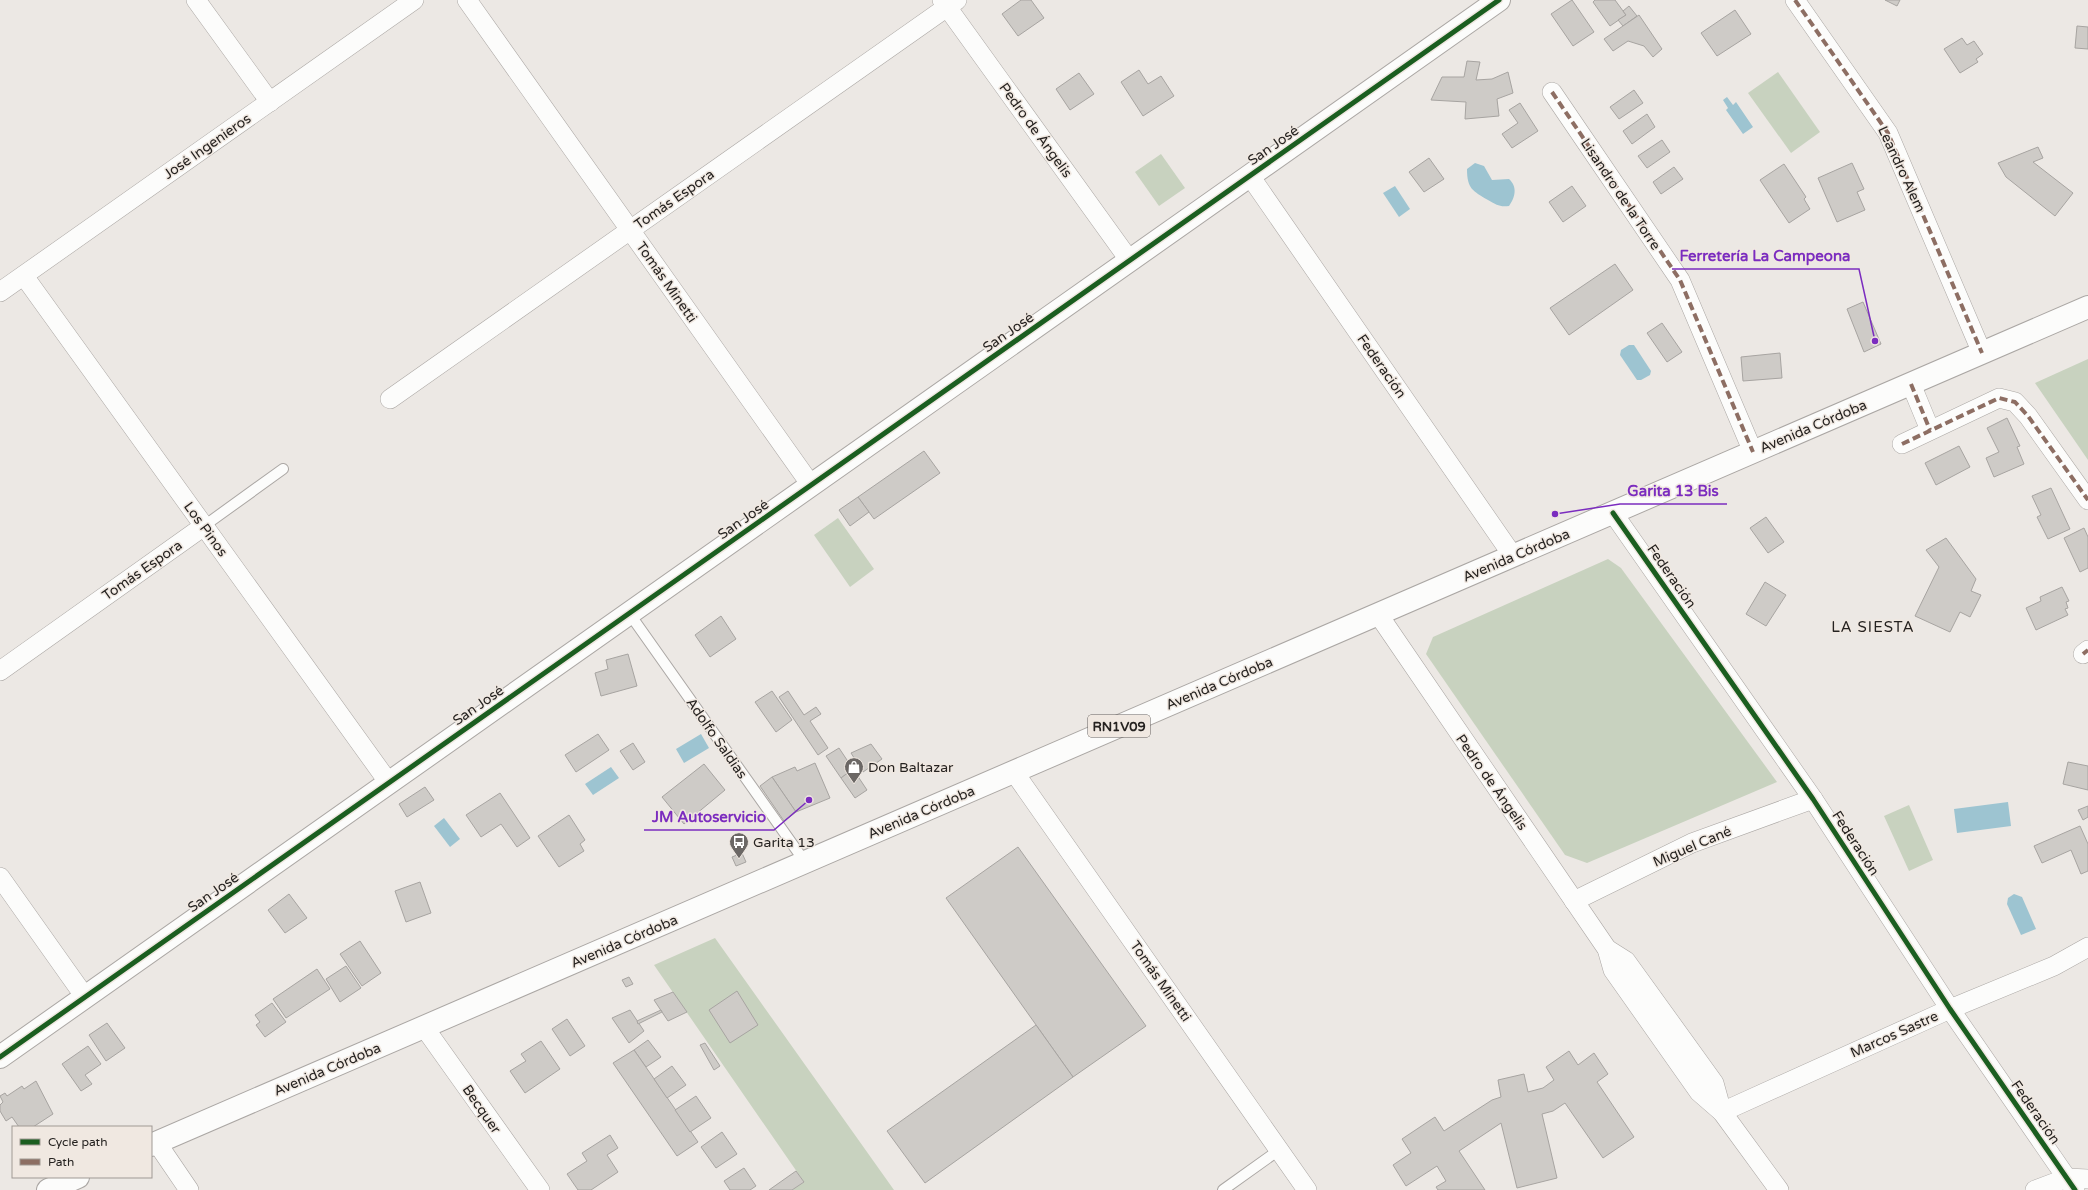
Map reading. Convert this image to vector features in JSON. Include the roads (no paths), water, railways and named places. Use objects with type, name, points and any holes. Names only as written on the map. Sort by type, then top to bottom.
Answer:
[{"type":"main road","name":"San José","points":[[0,1057],[1499,0]]},
{"type":"main road","name":"Avenida Córdoba","points":[[154,1144],[2088,307]]},
{"type":"main road","points":[[48,1190],[76,1178]]},
{"type":"street","points":[[196,0],[270,102]]},
{"type":"street","name":"José Ingenieros","points":[[0,292],[414,0]]},
{"type":"street","name":"Tomás Minetti","points":[[468,0],[811,485]]},
{"type":"street","name":"Leandro Alem","points":[[1795,0],[1888,133],[1982,353]]},
{"type":"street","name":"Tomás Espora","points":[[390,399],[949,2]]},
{"type":"street","name":"Pedro de Ángelis","points":[[949,2],[1130,261]]},
{"type":"street","name":"Lisandro de la Torre","points":[[1552,92],[1680,280],[1753,452]]},
{"type":"street","name":"Federación","points":[[1250,176],[1513,556]]},
{"type":"street","name":"Los Pinos","points":[[24,276],[389,783]]},
{"type":"street","points":[[1911,384],[1930,430]]},
{"type":"street","points":[[1902,444],[1999,398],[2014,402],[2028,416],[2088,500]]},
{"type":"street","name":"Federación","points":[[1613,513],[1813,799],[1950,1008],[2071,1184]]},
{"type":"street","name":"Tomás Espora","points":[[0,670],[204,526]]},
{"type":"street","name":"Pedro de Ángelis","points":[[1378,614],[1607,949],[1626,961],[1714,1082],[1722,1112],[1779,1190]]},
{"type":"street","name":"Tomás Minetti","points":[[1014,772],[1308,1190]]},
{"type":"street","name":"Miguel Cané","points":[[1574,901],[1692,843],[1813,799]]},
{"type":"street","points":[[0,877],[85,997]]},
{"type":"street","name":"Marcos Sastre","points":[[1722,1112],[1950,1008],[2054,966],[2088,947]]},
{"type":"street","name":"Becquer","points":[[424,1027],[540,1190]]},
{"type":"street","points":[[154,1144],[189,1190]]},
{"type":"street","points":[[2035,1190],[2071,1184],[2088,1179]]},
{"type":"lane","name":"Tomás Espora","points":[[204,526],[283,469]]},
{"type":"lane","name":"Adolfo Saldias","points":[[629,613],[805,862]]},
{"type":"lane","points":[[1223,1190],[1279,1150]]},
{"type":"water","points":[[1727,97],[1733,105],[1736,102],[1753,127],[1743,134],[1726,110],[1728,108],[1723,100]]},
{"type":"water","points":[[1475,163],[1484,166],[1492,180],[1509,179],[1512,182],[1515,192],[1513,200],[1509,206],[1500,206],[1472,189],[1468,181],[1467,169]]},
{"type":"water","points":[[1395,186],[1410,209],[1399,217],[1383,193]]},
{"type":"water","points":[[1629,345],[1634,345],[1651,371],[1650,375],[1641,380],[1637,380],[1620,355],[1621,350]]},
{"type":"water","points":[[701,734],[709,748],[684,763],[676,749]]},
{"type":"water","points":[[611,767],[619,778],[593,795],[585,784]]},
{"type":"water","points":[[2008,802],[2011,826],[1957,833],[1954,809]]},
{"type":"water","points":[[444,818],[460,839],[450,847],[434,826]]},
{"type":"water","points":[[2014,894],[2022,897],[2036,929],[2021,935],[2007,904],[2008,898]]},
{"type":"place","name":"Ferretería La Campeona","points":[[1875,341]]},
{"type":"place","name":"Garita 13 Bis","points":[[1555,514]]},
{"type":"place","name":"Don Baltazar","points":[[854,784]]},
{"type":"place","name":"JM Autoservicio","points":[[809,800]]},
{"type":"place","name":"Garita 13","points":[[739,859]]},
{"type":"district","name":"LA SIESTA","points":[[1873,627]]}]
